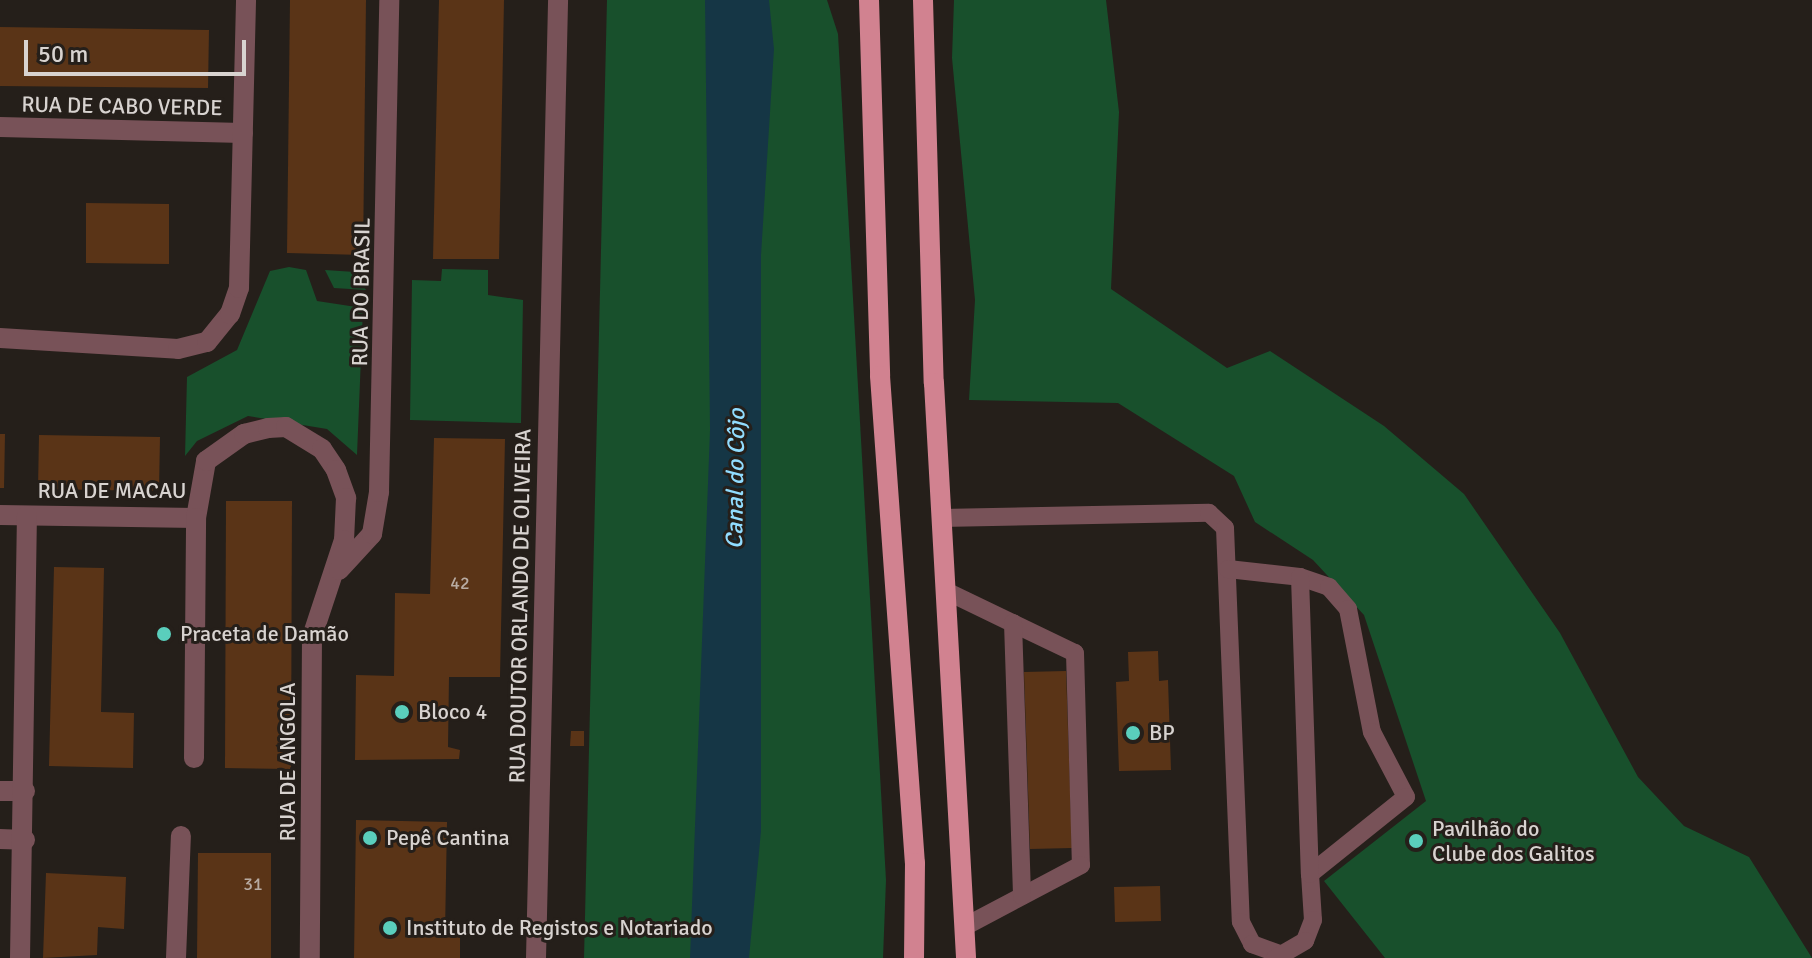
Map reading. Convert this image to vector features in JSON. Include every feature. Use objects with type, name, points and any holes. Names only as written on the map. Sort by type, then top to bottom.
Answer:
[{"type":"main road","points":[[869,0],[880,376],[915,863],[914,958]]},
{"type":"main road","points":[[923,0],[941,518],[966,958]]},
{"type":"street","points":[[0,338],[178,349],[207,342],[230,314],[239,288],[246,0]]},
{"type":"street","name":"RUA DO BRASIL","points":[[339,571],[372,534],[379,492],[389,0]]},
{"type":"street","name":"RUA DOUTOR ORLANDO DE OLIVEIRA","points":[[536,958],[558,0]]},
{"type":"street","name":"RUA DE CABO VERDE","points":[[0,127],[243,133]]},
{"type":"street","name":"RUA DE MACAU","points":[[0,515],[196,518],[206,461],[244,434],[286,427],[322,449],[336,470],[346,498],[339,571]]},
{"type":"street","points":[[20,958],[25,840],[27,516]]},
{"type":"street","points":[[194,758],[196,518]]},
{"type":"street","name":"RUA DE ANGOLA","points":[[310,958],[312,637],[339,571]]},
{"type":"street","points":[[0,791],[25,791]]},
{"type":"street","points":[[176,958],[181,836]]},
{"type":"street","points":[[0,839],[25,840]]},
{"type":"lane","points":[[941,518],[1209,513],[1225,528],[1241,922],[1252,944],[1278,956],[1305,941],[1309,931],[1310,874],[1300,577]]},
{"type":"lane","points":[[1228,569],[1300,577],[1329,587],[1348,609],[1372,732],[1406,797],[1310,874]]},
{"type":"lane","points":[[946,591],[1075,653],[1081,865],[964,927]]},
{"type":"lane","points":[[1013,623],[1022,896]]},
{"type":"green space","points":[[607,0],[827,0],[838,34],[886,880],[883,958],[584,958]]},
{"type":"green space","points":[[954,0],[1106,0],[1119,112],[1111,289],[1227,368],[1270,351],[1384,426],[1464,494],[1560,633],[1638,777],[1684,826],[1749,857],[1812,958],[1385,958],[1324,881],[1426,801],[1364,615],[1313,560],[1255,522],[1234,476],[1118,403],[969,400],[975,300],[952,58]]},
{"type":"green space","points":[[289,267],[306,270],[317,301],[363,308],[357,455],[327,429],[248,416],[197,441],[185,456],[187,377],[237,350],[270,271]]},
{"type":"green space","points":[[442,269],[488,270],[488,295],[523,300],[521,423],[410,420],[412,280],[441,281]]},
{"type":"green space","points":[[325,270],[355,272],[366,290],[334,288]]},
{"type":"water","name":"Canal do Côjo","points":[[705,0],[769,0],[774,49],[761,255],[761,831],[749,958],[690,958],[710,430]]},
{"type":"building","points":[[290,0],[366,0],[363,255],[287,253]]},
{"type":"building","points":[[439,0],[504,0],[499,259],[433,259]]},
{"type":"building","points":[[0,27],[209,30],[208,88],[0,86]]},
{"type":"building","points":[[86,203],[169,204],[169,264],[86,263]]},
{"type":"building","points":[[0,434],[5,434],[4,488],[0,488]]},
{"type":"building","points":[[39,435],[160,437],[159,491],[38,489]]},
{"type":"building","points":[[434,438],[505,439],[500,677],[449,677],[448,747],[460,750],[459,759],[355,760],[356,675],[394,676],[395,593],[430,594]]},
{"type":"building","points":[[226,501],[292,501],[291,769],[225,768]]},
{"type":"building","points":[[54,567],[104,568],[101,712],[134,713],[133,768],[49,766]]},
{"type":"building","points":[[1158,651],[1159,681],[1168,680],[1171,770],[1119,771],[1116,682],[1129,681],[1128,652]]},
{"type":"building","points":[[1066,671],[1072,848],[1030,849],[1024,672]]},
{"type":"building","points":[[571,731],[584,731],[584,746],[570,746]]},
{"type":"building","points":[[356,820],[447,822],[445,933],[460,933],[460,958],[354,958]]},
{"type":"building","points":[[198,853],[271,853],[271,958],[197,958]]},
{"type":"building","points":[[46,873],[126,877],[124,929],[98,927],[97,955],[43,958]]},
{"type":"building","points":[[1160,886],[1161,921],[1115,922],[1114,887]]},
{"type":"place","name":"Praceta de Damão","points":[[164,634]]},
{"type":"place","name":"Bloco 4","points":[[402,712]]},
{"type":"place","name":"BP","points":[[1133,733]]},
{"type":"place","name":"Pepê Cantina","points":[[370,838]]},
{"type":"place","name":"Pavilhão do Clube dos Galitos","points":[[1416,841]]},
{"type":"place","name":"Instituto de Registos e Notariado","points":[[390,928]]}]
